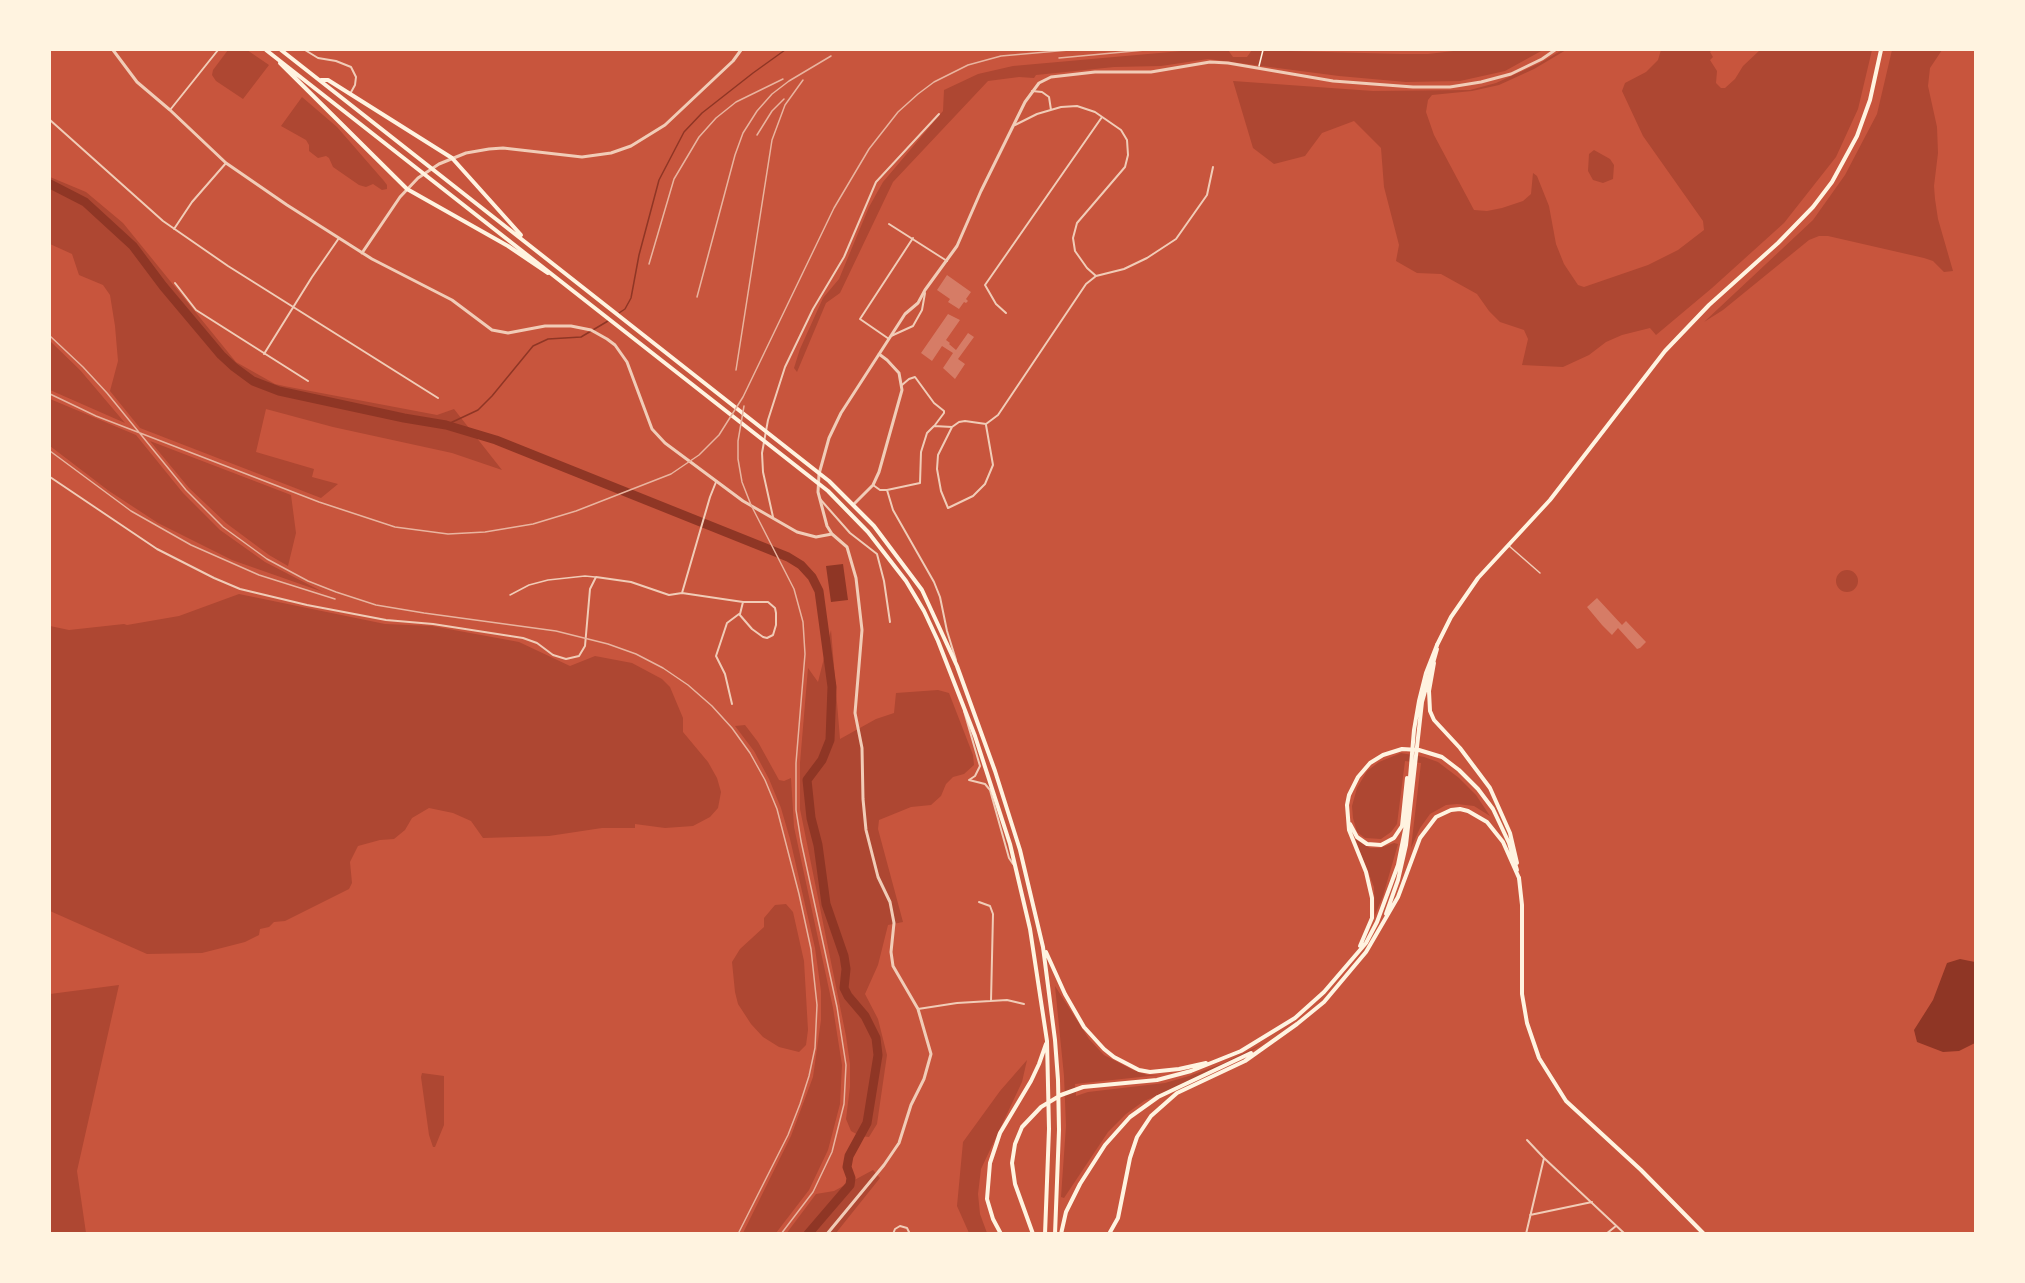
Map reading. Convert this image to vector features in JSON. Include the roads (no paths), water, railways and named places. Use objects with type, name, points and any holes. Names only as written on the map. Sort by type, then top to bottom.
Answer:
[{"type":"main road","points":[[266,50],[808,474],[874,538],[913,592],[938,641],[994,791],[1016,869],[1037,966],[1047,1041],[1049,1129],[1045,1233]]},
{"type":"main road","points":[[281,50],[829,481],[883,536],[922,590],[957,666],[1007,808],[1023,861],[1043,947],[1058,1080],[1059,1130],[1055,1233]]},
{"type":"main road","points":[[1034,1233],[1016,1184],[1012,1163],[1022,1127],[1034,1114],[1051,1100],[1083,1087],[1157,1080],[1191,1071],[1241,1051],[1295,1018],[1324,992],[1366,943],[1394,878],[1406,825],[1424,680],[1437,645],[1451,617],[1490,563],[1550,500],[1572,473],[1665,351],[1709,305],[1778,243],[1813,207],[1832,182],[1857,136],[1870,100],[1881,50]]},
{"type":"main road","points":[[271,53],[407,189],[508,246],[557,278]]},
{"type":"main road","points":[[320,80],[327,80],[452,158],[515,227],[524,240]]},
{"type":"main road","points":[[1437,645],[1429,692],[1434,720],[1471,761],[1497,802],[1516,853],[1522,905],[1522,994],[1527,1023],[1539,1058],[1566,1101],[1641,1170],[1704,1233]]},
{"type":"main road","points":[[1416,730],[1436,653]]},
{"type":"main road","points":[[1352,959],[1368,929],[1373,907],[1370,886],[1351,839],[1347,805],[1358,777],[1370,763],[1383,755],[1397,750],[1414,749],[1442,757],[1459,770],[1488,802],[1506,835],[1519,878]]},
{"type":"main road","points":[[1348,821],[1357,837],[1367,844],[1381,845],[1394,838],[1402,826],[1406,783],[1412,768]]},
{"type":"main road","points":[[1383,922],[1398,880],[1404,853],[1409,825],[1412,768]]},
{"type":"main road","points":[[1109,1233],[1118,1218],[1130,1158],[1137,1137],[1151,1116],[1177,1093],[1245,1061],[1279,1038],[1324,1002],[1366,952],[1398,897],[1425,830],[1436,817],[1451,810],[1468,811],[1487,822],[1503,842],[1519,878]]},
{"type":"main road","points":[[1043,947],[1065,994],[1084,1027],[1104,1049],[1125,1064],[1139,1070],[1165,1071],[1194,1067],[1241,1051]]},
{"type":"main road","points":[[1060,1233],[1066,1212],[1080,1184],[1109,1139],[1130,1117],[1158,1097],[1235,1062],[1279,1038]]},
{"type":"main road","points":[[1001,1233],[993,1219],[987,1199],[990,1163],[1000,1133],[1039,1064],[1047,1041]]},
{"type":"street","points":[[113,50],[137,82],[226,163],[362,253],[452,300],[496,332],[516,333],[552,326],[584,328],[607,339],[622,354],[632,371],[652,429],[665,443],[743,501],[804,535],[816,537],[832,534]]},
{"type":"street","points":[[170,110],[218,50]]},
{"type":"street","points":[[305,50],[318,58],[336,61],[351,67],[356,77],[356,85],[350,94]]},
{"type":"street","points":[[362,253],[407,189],[429,170],[452,158],[477,150],[503,148],[582,157],[611,153],[631,147],[665,125],[733,61],[741,50]]},
{"type":"street","points":[[890,338],[912,326],[922,310],[925,290],[957,246],[981,191],[1032,91],[1039,83],[1051,77],[1095,72],[1151,72],[1210,62],[1333,81],[1413,87],[1449,87],[1510,74],[1555,50]]},
{"type":"street","points":[[1032,91],[1042,92],[1049,97],[1051,110]]},
{"type":"street","points":[[1014,125],[1051,110],[1077,106],[1095,112],[1121,130],[1126,140],[1128,155],[1125,167],[1077,223],[1073,238],[1075,251],[1086,268],[1096,276]]},
{"type":"street","points":[[773,517],[762,453],[768,420],[785,367],[813,309],[844,256],[876,182],[939,114]]},
{"type":"street","points":[[1006,313],[996,304],[985,285],[1102,117]]},
{"type":"street","points":[[50,120],[174,229],[438,399]]},
{"type":"street","points":[[174,229],[192,202],[226,163]]},
{"type":"street","points":[[986,424],[993,465],[985,484],[973,496],[948,508],[941,491],[937,469],[938,455],[952,427],[965,421],[986,424],[998,415],[1086,284],[1096,276],[1124,269],[1147,258],[1176,239],[1207,195],[1213,167]]},
{"type":"street","points":[[889,224],[947,261]]},
{"type":"street","points":[[264,354],[339,238]]},
{"type":"street","points":[[890,338],[860,319],[913,238]]},
{"type":"street","points":[[175,283],[196,310],[308,381]]},
{"type":"street","points":[[827,1233],[884,1165],[899,1143],[911,1105],[924,1079],[931,1054],[918,1009],[893,966],[891,952],[894,923],[891,902],[878,878],[866,830],[862,748],[855,713],[862,630],[856,578],[846,547],[827,526],[818,482],[829,438],[841,412],[905,314],[923,298]]},
{"type":"street","points":[[854,504],[873,486],[900,400],[902,385],[899,374],[879,354]]},
{"type":"street","points":[[873,486],[880,490],[887,490],[920,483],[921,452],[927,433],[944,413],[934,404],[915,377],[902,385]]},
{"type":"street","points":[[934,426],[952,427]]},
{"type":"street","points":[[50,477],[157,549],[214,578],[240,588],[307,605],[386,620],[440,625],[523,638],[566,659],[579,656],[585,646],[590,589],[596,577],[631,582],[669,595],[682,593],[743,602],[768,602],[775,608],[777,620],[773,635],[763,637],[752,629],[739,614]]},
{"type":"street","points":[[682,593],[716,482]]},
{"type":"street","points":[[887,490],[893,510],[920,554],[940,597],[957,666]]},
{"type":"street","points":[[820,499],[850,533],[876,554],[884,580],[890,622]]},
{"type":"street","points":[[732,704],[725,674],[716,656],[727,622],[739,614],[743,602]]},
{"type":"street","points":[[963,703],[964,716],[980,766],[975,776],[969,780],[985,784],[990,790],[1009,858],[1016,869]]},
{"type":"street","points":[[979,902],[990,906],[993,914],[991,1001]]},
{"type":"street","points":[[918,1009],[957,1003],[1007,1000],[1024,1004]]},
{"type":"street","points":[[1527,1140],[1625,1233]]},
{"type":"street","points":[[1526,1233],[1544,1158]]},
{"type":"street","points":[[1530,1215],[1592,1202]]},
{"type":"street","points":[[893,1233],[897,1227],[903,1226],[910,1233]]},
{"type":"street","points":[[1606,1233],[1616,1226]]},
{"type":"lane","points":[[1508,545],[1540,573]]},
{"type":"lane","points":[[510,595],[530,585],[548,580],[596,577]]},
{"type":"waterway","points":[[619,313],[625,309],[631,298],[639,255],[659,180],[684,132],[702,113],[785,50]]},
{"type":"waterway","points":[[50,184],[85,202],[133,246],[221,355],[253,381],[279,391],[446,425],[496,440],[788,557],[801,565],[812,577],[819,591],[832,687],[830,740],[822,760],[807,780],[811,818],[818,845],[826,904],[844,956],[846,969],[844,988],[865,1016],[876,1038],[878,1055],[867,1123],[849,1156],[847,1167],[851,1178],[850,1185],[808,1234]]},
{"type":"waterway","points":[[446,425],[478,410],[533,346],[548,339],[581,337],[608,321]]},
{"type":"railway","points":[[50,394],[96,416],[319,502],[395,527],[448,534],[485,532],[533,524],[576,511],[671,474],[699,455],[719,435],[743,397],[834,208],[869,149],[898,112],[934,82],[968,65],[1001,56],[1069,50]]},
{"type":"railway","points":[[1059,58],[1145,50]]},
{"type":"railway","points":[[1394,50],[1430,50]]},
{"type":"railway","points":[[697,297],[743,133],[757,111],[772,94],[831,56]]},
{"type":"railway","points":[[649,264],[674,179],[699,137],[716,118],[736,102],[783,79]]},
{"type":"railway","points":[[736,370],[772,140],[785,105],[803,80]]},
{"type":"railway","points":[[757,135],[772,111],[784,99]]},
{"type":"railway","points":[[50,336],[107,393],[186,490],[223,527],[267,559],[308,581],[376,605],[556,631],[608,644],[636,654],[663,668],[688,685],[732,728],[750,753],[777,809],[811,949],[817,1005],[815,1048],[800,1104],[788,1135],[738,1234]]},
{"type":"railway","points":[[744,406],[738,441],[742,482],[751,505],[794,589],[803,622],[805,654],[796,763],[796,810],[837,1007],[846,1065],[844,1104],[832,1152],[813,1192],[781,1234]]},
{"type":"railway","points":[[50,451],[131,511],[191,545],[259,575],[335,599]]}]
